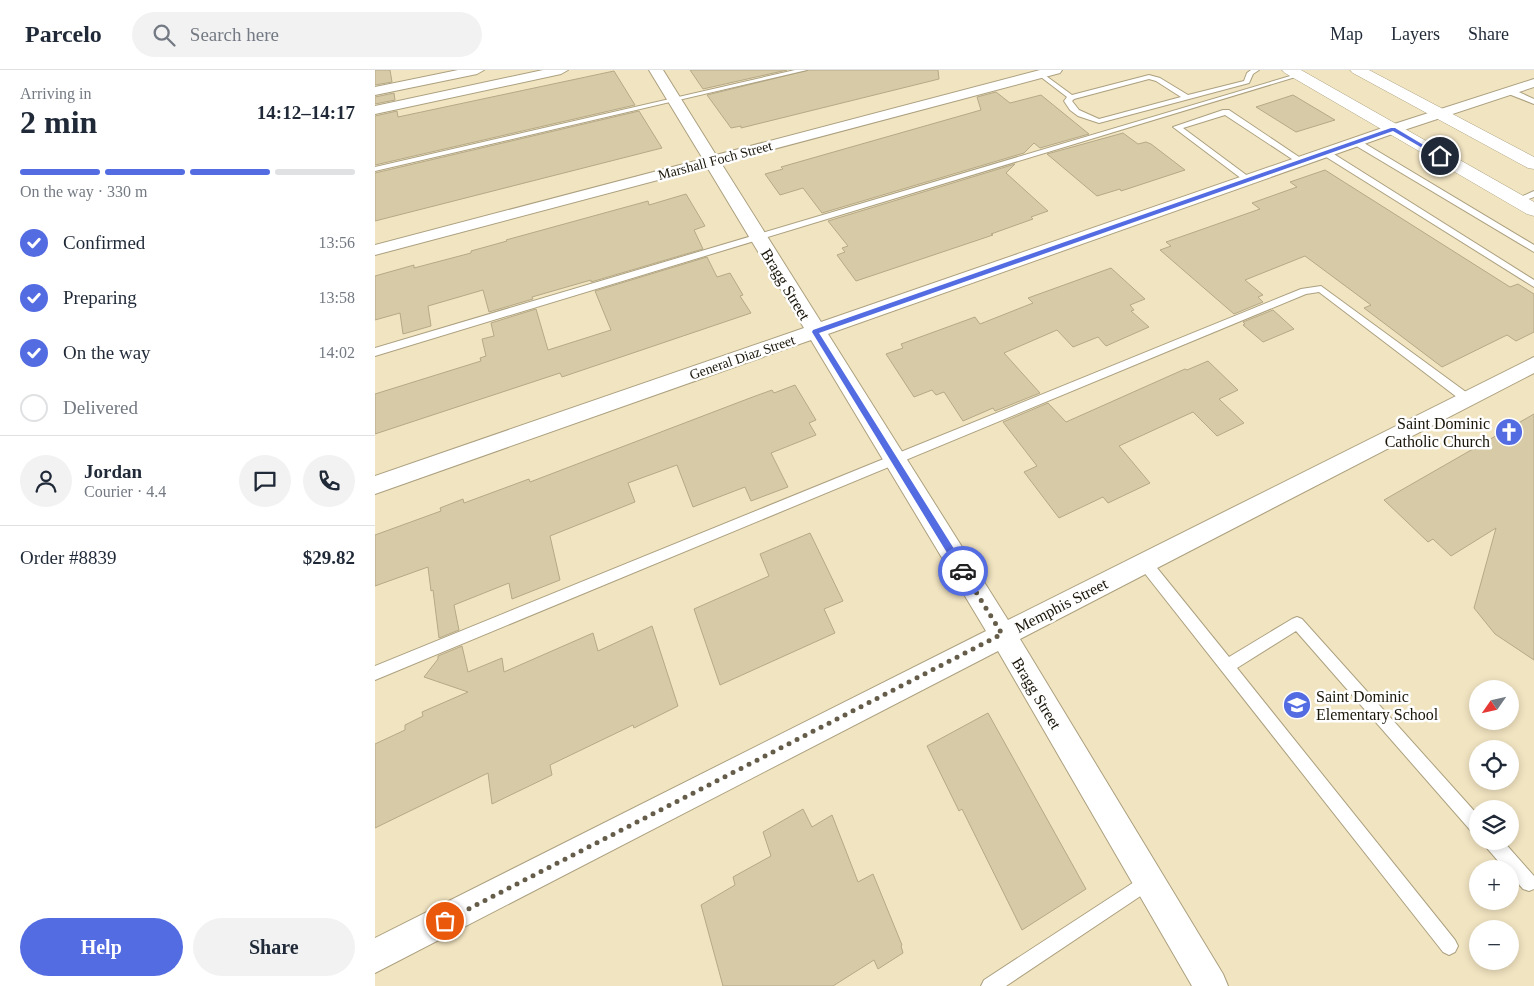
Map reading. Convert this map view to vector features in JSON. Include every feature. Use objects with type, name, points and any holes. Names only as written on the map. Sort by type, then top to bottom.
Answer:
[{"type":"street","points":[[375,91],[477,70]]},
{"type":"street","points":[[375,110],[561,70]]},
{"type":"street","name":"Bragg Street","points":[[656,70],[1002,634],[1211,986]]},
{"type":"street","name":"Marshall Foch Street","points":[[375,250],[1055,70]]},
{"type":"street","points":[[1358,70],[1534,164]]},
{"type":"street","points":[[1294,73],[1534,210]]},
{"type":"street","name":"General Diaz Street","points":[[375,485],[1393,129],[1534,83]]},
{"type":"street","name":"Memphis Street","points":[[375,956],[1002,634],[1534,364]]},
{"type":"lane","points":[[375,168],[804,70]]},
{"type":"lane","points":[[1187,98],[1158,79],[1149,77],[1071,97],[1068,101],[1069,106],[1088,119],[1099,121],[1187,98],[1247,82],[1250,74],[1256,70]]},
{"type":"lane","points":[[375,352],[1294,73]]},
{"type":"lane","points":[[1040,74],[1071,97]]},
{"type":"lane","points":[[1509,91],[1534,102]]},
{"type":"lane","points":[[1249,180],[1177,127],[1226,112],[1301,162]]},
{"type":"lane","points":[[1356,142],[1534,249]]},
{"type":"lane","points":[[1326,153],[1534,284]]},
{"type":"lane","points":[[1518,200],[1534,194]]},
{"type":"lane","points":[[375,674],[1304,291],[1321,289],[1466,398]]},
{"type":"lane","points":[[1144,562],[1449,946]]},
{"type":"lane","points":[[1227,666],[1297,623],[1469,816]]},
{"type":"lane","points":[[1500,850],[1529,883]]},
{"type":"lane","points":[[990,986],[1148,881]]},
{"type":"building","points":[[375,70],[390,70],[392,82],[375,85]]},
{"type":"building","points":[[690,70],[787,70],[703,89]]},
{"type":"building","points":[[809,70],[938,70],[939,79],[741,128],[741,126],[731,128],[707,95]]},
{"type":"building","points":[[614,71],[635,105],[375,165],[375,116],[397,111],[398,117]]},
{"type":"building","points":[[996,92],[1010,103],[1041,95],[1089,134],[1040,148],[1034,143],[1024,153],[822,213],[803,188],[780,195],[765,174],[783,169],[781,167],[981,110],[977,97]]},
{"type":"building","points":[[394,93],[395,100],[375,104],[375,97]]},
{"type":"building","points":[[1293,95],[1335,120],[1296,132],[1256,107]]},
{"type":"building","points":[[639,111],[662,148],[375,221],[375,173]]},
{"type":"building","points":[[1123,133],[1138,144],[1146,142],[1151,144],[1185,170],[1121,191],[1120,189],[1097,196],[1047,154]]},
{"type":"building","points":[[1015,164],[1006,173],[1048,211],[1031,217],[1033,219],[991,234],[993,235],[856,281],[837,255],[845,252],[842,248],[848,246],[828,221]]},
{"type":"building","points":[[1325,170],[1510,287],[1518,284],[1534,294],[1534,332],[1516,341],[1507,335],[1442,367],[1364,308],[1371,305],[1305,256],[1245,280],[1263,295],[1258,297],[1263,302],[1234,314],[1160,250],[1171,246],[1166,242],[1260,209],[1252,203],[1297,187],[1290,182]]},
{"type":"building","points":[[686,194],[705,226],[694,230],[703,249],[591,282],[591,280],[532,297],[533,299],[489,312],[483,290],[428,306],[431,326],[403,334],[400,313],[375,320],[375,276],[414,265],[414,268],[471,253],[471,251],[506,240],[648,201],[649,205]]},
{"type":"building","points":[[707,257],[717,277],[730,273],[743,295],[740,296],[751,313],[562,377],[560,373],[375,434],[375,394],[481,361],[480,358],[486,356],[482,339],[494,336],[491,323],[536,309],[548,350],[611,330],[595,291]]},
{"type":"building","points":[[1111,268],[1145,299],[1130,305],[1134,310],[1131,311],[1149,327],[1106,346],[1098,337],[1073,347],[1057,330],[1004,353],[1040,393],[995,411],[993,408],[963,421],[944,392],[936,395],[932,390],[914,397],[886,354],[903,348],[901,344],[975,317],[980,324],[1033,303],[1028,298]]},
{"type":"building","points":[[1273,310],[1294,329],[1263,342],[1243,325],[1245,324],[1243,322]]},
{"type":"building","points":[[1208,361],[1238,390],[1219,399],[1244,423],[1217,436],[1193,412],[1119,446],[1150,483],[1108,503],[1103,497],[1059,518],[1024,472],[1037,466],[1003,422],[1048,403],[1066,422],[1185,369],[1187,370]]},
{"type":"building","points":[[795,385],[816,420],[809,423],[816,435],[771,453],[788,487],[751,501],[745,487],[693,507],[677,465],[628,483],[635,502],[550,536],[560,580],[512,599],[509,583],[454,605],[459,630],[439,638],[428,567],[375,586],[375,535],[441,511],[440,508],[463,499],[464,503],[529,479],[530,482],[750,398],[772,390],[774,393]]},
{"type":"building","points":[[1534,414],[1534,660],[1495,634],[1474,608],[1496,528],[1451,556],[1433,539],[1428,542],[1384,500]]},
{"type":"building","points":[[810,533],[843,601],[824,609],[835,633],[720,685],[694,609],[769,576],[760,554]]},
{"type":"building","points":[[652,626],[678,706],[634,728],[633,725],[550,765],[552,775],[492,804],[488,773],[375,828],[375,744],[405,730],[405,725],[423,716],[422,712],[468,692],[424,677],[438,659],[438,656],[462,646],[468,672],[502,658],[504,672],[593,633],[598,651]]},
{"type":"building","points":[[988,713],[1086,889],[1022,930],[962,809],[959,811],[927,746]]},
{"type":"building","points":[[803,809],[812,827],[832,815],[858,882],[873,874],[902,945],[903,953],[878,969],[874,960],[833,986],[723,986],[701,905],[735,885],[733,877],[771,856],[763,832]]},
{"type":"way so far","points":[[445,921],[1002,634],[963,571]]},
{"type":"place","name":"Saint Dominic Catholic Church","points":[[1509,432]]},
{"type":"place","name":"Saint Dominic Elementary School","points":[[1297,705]]},
{"type":"route","points":[[963,571],[815,332],[1393,129],[1440,156]]}]
